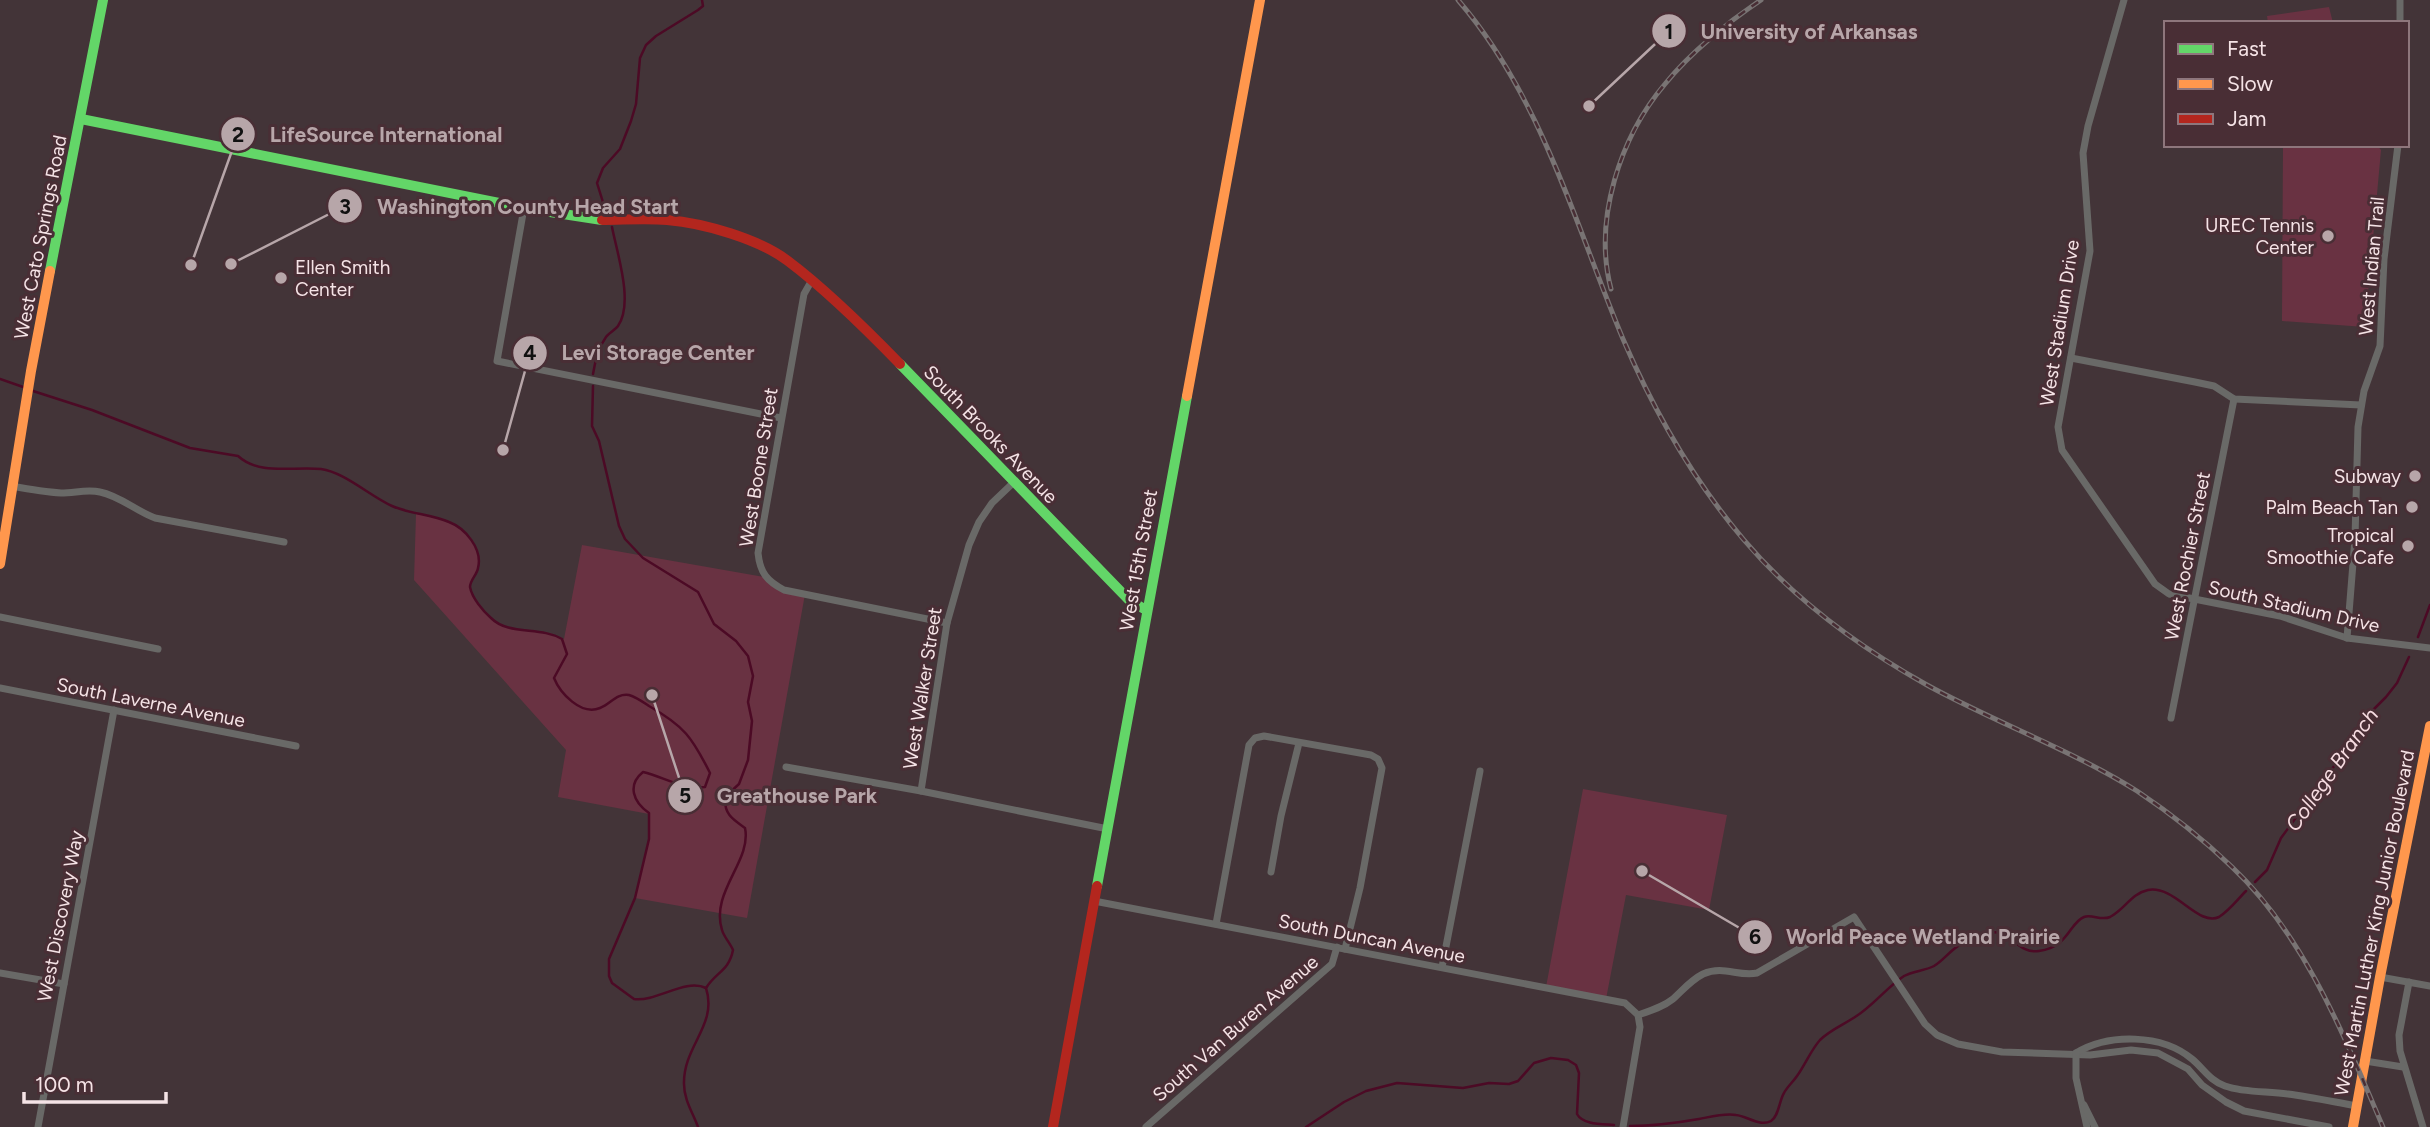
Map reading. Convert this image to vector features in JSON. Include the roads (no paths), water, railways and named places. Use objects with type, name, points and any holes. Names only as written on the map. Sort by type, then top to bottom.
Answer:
[{"type":"street","name":"West Cato Springs Road","points":[[0,564],[31,370],[103,0]]},
{"type":"street","name":"West 15th Street","points":[[1053,1127],[1259,0]]},
{"type":"street","name":"West Stadium Drive","points":[[2124,0],[2082,153],[2090,251],[2058,427],[2062,450],[2155,584],[2169,594],[2194,600]]},
{"type":"street","points":[[2400,0],[2400,21]]},
{"type":"street","name":"South Brooks Avenue","points":[[81,120],[524,208],[595,220],[667,220],[716,229],[765,248],[787,260],[812,280],[870,333],[1129,600],[1146,610]]},
{"type":"street","name":"West Indian Trail","points":[[2347,638],[2355,538],[2358,427],[2368,377],[2380,346],[2384,259],[2399,147]]},
{"type":"street","points":[[524,208],[497,361],[781,418]]},
{"type":"street","name":"West Boone Street","points":[[812,280],[804,294],[781,418],[758,553],[759,567],[765,577],[785,590],[947,623]]},
{"type":"street","points":[[2071,358],[2214,386],[2234,399],[2361,405]]},
{"type":"street","name":"West Rochier Street","points":[[2171,718],[2234,399]]},
{"type":"street","name":"West Walker Street","points":[[922,791],[947,623],[969,545],[979,522],[992,503],[1013,483]]},
{"type":"street","points":[[12,486],[52,492],[102,492],[155,518],[284,542]]},
{"type":"street","name":"South Stadium Drive","points":[[2194,600],[2280,616],[2347,638],[2430,648]]},
{"type":"street","points":[[0,617],[158,649]]},
{"type":"street","name":"South Laverne Avenue","points":[[0,688],[296,746]]},
{"type":"street","name":"West Discovery Way","points":[[37,1127],[114,710]]},
{"type":"street","name":"West Martin Luther King Junior Boulevard","points":[[2353,1127],[2430,726]]},
{"type":"street","points":[[1216,924],[1249,745],[1255,738],[1264,736],[1299,743],[1270,872]]},
{"type":"street","name":"South Van Buren Avenue","points":[[1146,1127],[1332,964],[1341,948],[1360,888],[1382,768],[1378,759],[1371,755],[1299,743]]},
{"type":"street","points":[[786,766],[1108,829]]},
{"type":"street","points":[[1442,967],[1480,771]]},
{"type":"street","name":"South Duncan Avenue","points":[[1094,901],[1626,1003],[1638,1015]]},
{"type":"street","points":[[1623,1127],[1640,1027],[1638,1015],[1657,1009],[1672,1000],[1703,974],[1720,970],[1758,973],[1854,917],[1925,1024],[1937,1035],[1958,1044],[2002,1052],[2090,1055],[2132,1050],[2158,1053],[2188,1069],[2202,1085],[2244,1111],[2329,1127]]},
{"type":"street","points":[[0,973],[64,984]]},
{"type":"street","points":[[2380,976],[2430,986]]},
{"type":"street","points":[[2409,982],[2399,1035],[2403,1067],[2423,1127]]},
{"type":"street","points":[[2076,1053],[2083,1048],[2120,1041],[2156,1041],[2186,1054],[2205,1074],[2222,1085],[2246,1091],[2287,1094],[2357,1106]]},
{"type":"street","points":[[2076,1053],[2076,1078],[2087,1127]]},
{"type":"street","points":[[2365,1061],[2403,1067]]},
{"type":"street","points":[[2081,1102],[2095,1127]]},
{"type":"waterway","points":[[607,215],[597,183],[603,168],[620,149],[631,121],[636,104],[640,58],[646,45],[703,6],[702,0]]},
{"type":"waterway","points":[[593,374],[601,346],[618,326],[625,304],[623,278],[612,227]]},
{"type":"waterway","points":[[0,379],[26,388]]},
{"type":"waterway","points":[[593,386],[592,426],[599,441],[619,526],[625,539],[643,558],[698,592],[714,624],[736,641],[748,656],[753,676],[748,702],[752,721],[748,760],[739,784],[725,797],[730,816],[745,828],[746,840],[726,890],[720,916],[723,933],[733,950],[725,967],[706,988],[708,1001],[704,1025],[685,1070],[685,1096],[698,1127]]},
{"type":"waterway","points":[[33,391],[92,410],[190,448],[238,456],[256,466],[330,471],[392,506],[442,519],[467,534],[479,561],[470,587],[475,600],[498,624],[562,639],[567,654],[554,678],[572,702],[593,710],[621,696],[634,697],[679,726],[704,761],[710,773],[705,787],[681,785],[643,772],[635,782],[636,799],[649,813],[649,839],[635,898],[609,959],[609,976],[612,983],[634,999],[652,997],[689,986],[706,988]]},
{"type":"waterway","name":"College Branch","points":[[2418,637],[2430,605]]},
{"type":"waterway","name":"College Branch","points":[[2255,882],[2267,870],[2281,838],[2357,735],[2368,715],[2397,683],[2409,657]]},
{"type":"waterway","name":"College Branch","points":[[1630,1126],[1665,1124],[1727,1114],[1762,1123],[1771,1121],[1776,1116],[1785,1091],[1824,1036],[1862,1013],[1904,976],[1934,966],[1959,945],[1983,935],[1999,933],[2024,948],[2039,951],[2057,945],[2084,917],[2110,917],[2137,894],[2148,890],[2168,894],[2194,912],[2211,919],[2223,914],[2246,891]]},
{"type":"waterway","name":"College Branch","points":[[1306,1127],[1366,1091],[1397,1083],[1463,1088],[1489,1083],[1509,1084],[1518,1081],[1534,1063],[1551,1058],[1568,1060],[1576,1065],[1579,1073],[1577,1114],[1580,1118],[1593,1123],[1614,1125]]},
{"type":"railway","points":[[1458,0],[1487,37],[1534,119],[1554,162],[1623,339],[1648,392],[1691,469],[1725,517],[1763,562],[1806,602],[1852,638],[1953,699],[2059,749],[2137,791],[2198,836],[2232,867],[2258,894],[2302,956],[2337,1023],[2383,1127]]},
{"type":"railway","points":[[1611,289],[1606,263],[1608,208],[1614,180],[1635,129],[1649,105],[1686,61],[1723,28],[1761,0]]},
{"type":"place","name":"University of Arkansas","points":[[1589,106]]},
{"type":"place","name":"UREC Tennis Center","points":[[2328,236]]},
{"type":"place","name":"Washington County Head Start","points":[[231,264]]},
{"type":"place","name":"LifeSource International","points":[[191,265]]},
{"type":"place","name":"Ellen Smith Center","points":[[281,278]]},
{"type":"place","name":"Levi Storage Center","points":[[503,450]]},
{"type":"place","name":"Subway","points":[[2415,476]]},
{"type":"place","name":"Palm Beach Tan","points":[[2412,507]]},
{"type":"place","name":"Tropical Smoothie Cafe","points":[[2408,546]]},
{"type":"place","name":"Greathouse Park","points":[[652,695]]},
{"type":"place","name":"World Peace Wetland Prairie","points":[[1642,871]]}]
